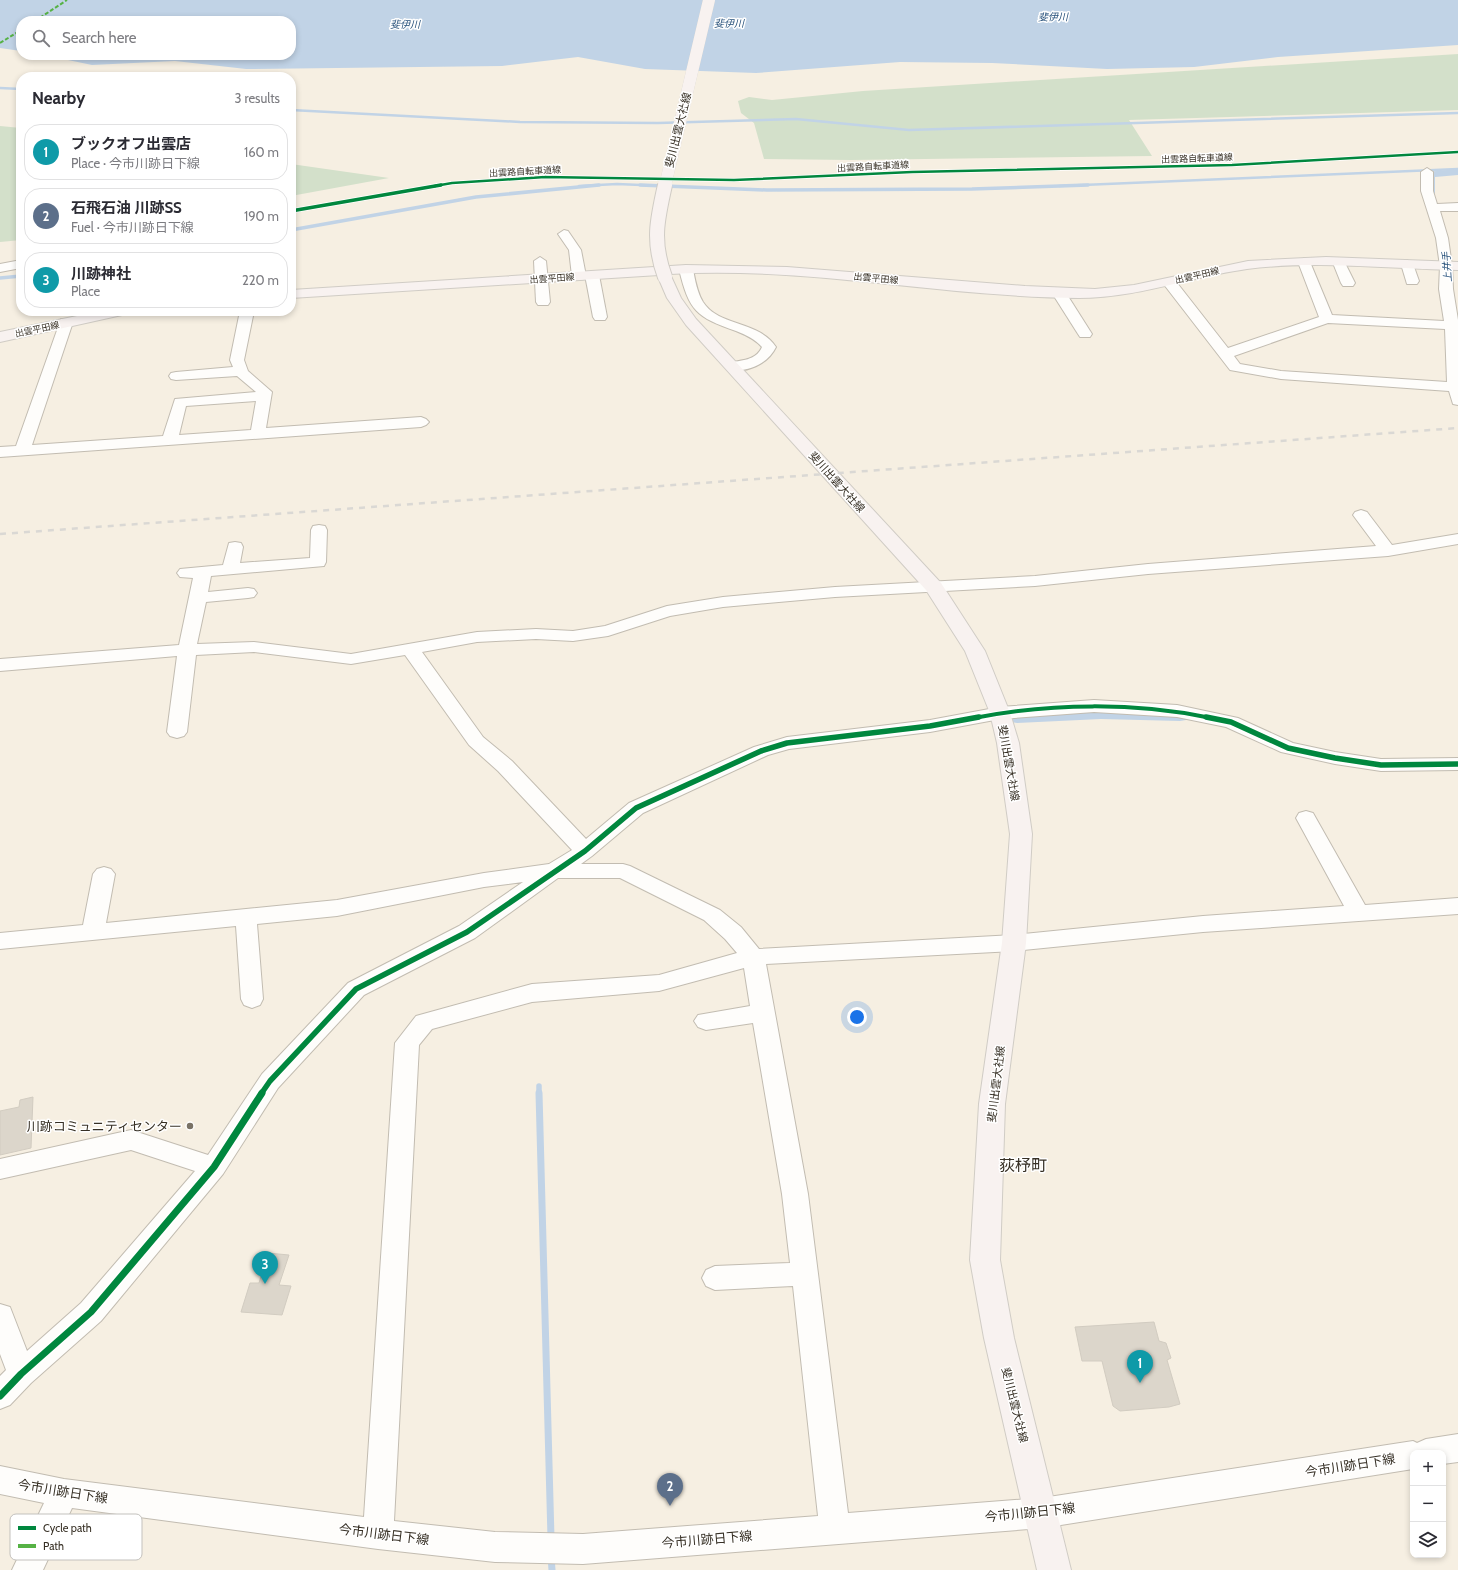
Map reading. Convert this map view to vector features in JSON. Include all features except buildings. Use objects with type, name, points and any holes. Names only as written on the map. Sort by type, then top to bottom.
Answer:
[{"type":"main road","name":"斐川出雲大社線","points":[[709,0],[656,223],[658,258],[665,277],[674,298],[691,322],[733,366],[829,474],[934,587],[975,651],[1000,713],[1008,743],[1021,834],[1014,943],[992,1104],[987,1185],[985,1260],[999,1338],[1042,1513],[1054,1570]]},
{"type":"main road","name":"出雲平田線","points":[[296,294],[686,269],[813,272],[1059,293],[1097,293],[1169,282],[1221,269],[1247,265],[1304,262],[1452,266]]},
{"type":"main road","name":"出雲平田線","points":[[0,337],[97,316]]},
{"type":"street","points":[[1427,172],[1427,191],[1447,238],[1452,266],[1446,289],[1455,325],[1455,387],[1458,401]]},
{"type":"street","points":[[1433,208],[1458,207]]},
{"type":"street","points":[[564,234],[575,250],[600,317]]},
{"type":"street","points":[[540,261],[543,302]]},
{"type":"street","points":[[1304,262],[1327,319]]},
{"type":"street","points":[[1339,263],[1348,282]]},
{"type":"street","points":[[1407,264],[1412,281]]},
{"type":"street","points":[[0,268],[16,265]]},
{"type":"street","points":[[686,269],[690,286],[698,305],[709,315],[757,335],[765,341],[769,347],[766,354],[761,359],[749,364],[733,366]]},
{"type":"street","points":[[1169,282],[1235,367],[1281,375],[1455,387]]},
{"type":"street","points":[[1059,293],[1085,334]]},
{"type":"street","points":[[246,316],[237,360],[241,370],[265,392],[258,433]]},
{"type":"street","points":[[1225,354],[1327,319],[1455,325]]},
{"type":"street","points":[[22,450],[66,322]]},
{"type":"street","points":[[176,376],[241,370]]},
{"type":"street","points":[[170,440],[180,402],[264,396]]},
{"type":"street","points":[[0,452],[421,422]]},
{"type":"street","points":[[1361,515],[1388,551]]},
{"type":"street","points":[[177,732],[187,650],[197,598],[195,573],[318,562],[319,530]]},
{"type":"street","points":[[0,665],[187,650],[254,647],[351,659],[411,650],[477,637],[536,634],[573,636],[601,632],[667,611],[723,602],[836,592],[1035,581],[1148,569],[1388,551],[1458,539]]},
{"type":"street","points":[[230,570],[235,547]]},
{"type":"street","points":[[197,598],[248,593]]},
{"type":"street","points":[[411,650],[476,741],[505,766],[585,851]]},
{"type":"street","points":[[0,1396],[21,1374],[92,1312],[214,1167],[270,1081],[356,989],[467,932],[585,851],[636,808],[761,752],[787,743],[930,726],[1000,713],[1094,706],[1177,711],[1231,722],[1288,748],[1335,758],[1381,765],[1458,764]]},
{"type":"street","points":[[1306,818],[1359,913]]},
{"type":"street","points":[[0,941],[93,930],[337,908],[484,880],[554,871],[623,871],[712,915],[733,933],[753,957],[795,1194],[835,1529]]},
{"type":"street","points":[[93,930],[104,874]]},
{"type":"street","points":[[378,1534],[407,1043],[424,1022],[532,993],[659,983],[753,957],[1014,943],[1203,924],[1458,906]]},
{"type":"street","points":[[246,917],[252,999]]},
{"type":"street","points":[[706,1021],[763,1013]]},
{"type":"street","points":[[0,1169],[131,1140],[214,1167]]},
{"type":"street","points":[[715,1278],[804,1274]]},
{"type":"street","points":[[0,1316],[21,1374]]},
{"type":"street","points":[[1445,1450],[1458,1448]]},
{"type":"street","name":"今市川跡日下線","points":[[0,1480],[64,1493],[378,1534],[496,1547],[583,1549],[1042,1513],[1410,1455]]},
{"type":"street","points":[[54,1514],[64,1493]]},
{"type":"street","points":[[27,1570],[32,1560]]},
{"type":"green space","points":[[1458,54],[1458,110],[1129,120],[1152,156],[851,160],[764,159],[754,123],[741,113],[738,101],[749,97],[772,100],[863,91]]},
{"type":"green space","points":[[0,126],[16,128],[16,240],[0,242]]},
{"type":"green space","points":[[296,165],[389,178],[296,195]]},
{"type":"water","name":"斐伊川","points":[[0,0],[1458,0],[1458,45],[1278,57],[1194,67],[1107,69],[992,63],[900,62],[756,73],[645,69],[578,57],[502,66],[246,69],[175,61],[92,65],[68,60],[296,60],[296,16],[16,16],[16,50],[0,48]]},
{"type":"waterway","points":[[0,88],[16,89]]},
{"type":"waterway","points":[[296,110],[520,122],[658,123],[796,119],[909,130],[1458,113]]},
{"type":"waterway","points":[[1059,186],[1458,169]]},
{"type":"waterway","name":"上井手","points":[[1430,193],[1430,174],[1458,172]]},
{"type":"waterway","points":[[579,186],[617,184],[658,186]]},
{"type":"waterway","points":[[296,229],[476,197],[599,185]]},
{"type":"waterway","points":[[640,185],[658,186]]},
{"type":"waterway","points":[[1059,186],[1088,185]]},
{"type":"waterway","points":[[658,186],[767,190],[972,189],[1059,186]]},
{"type":"waterway","points":[[658,186],[665,186]]},
{"type":"waterway","points":[[0,278],[16,276]]},
{"type":"waterway","name":"上井手","points":[[1017,718],[1101,714],[1180,716]]},
{"type":"waterway","points":[[539,1086],[539,1093]]},
{"type":"waterway","points":[[539,1093],[551,1538]]},
{"type":"waterway","points":[[551,1556],[552,1570]]},
{"type":"railway","points":[[0,534],[1458,428]]},
{"type":"marked path","points":[[43,16],[67,0]]},
{"type":"marked path","points":[[0,43],[16,33]]},
{"type":"cycle path","name":"出雲路自転車道線","points":[[296,210],[452,183],[545,177],[734,180],[786,179],[912,172],[1232,165],[1458,152]]},
{"type":"cycle path","points":[[0,1396],[21,1374],[91,1312],[214,1167],[270,1081],[356,989],[467,932],[585,851],[636,808],[761,751],[787,743],[930,726],[1000,713],[1094,706],[1177,711],[1231,722],[1288,748],[1335,758],[1381,765],[1458,764]]},
{"type":"place","name":"川跡コミュニティセンター","points":[[190,1126]]},
{"type":"place","name":"川跡神社","points":[[265,1284]]},
{"type":"place","name":"ブックオフ出雲店","points":[[1140,1383]]},
{"type":"place","name":"石飛石油 川跡SS","points":[[670,1506]]},
{"type":"district","name":"荻杼町","points":[[1023,1165]]}]
